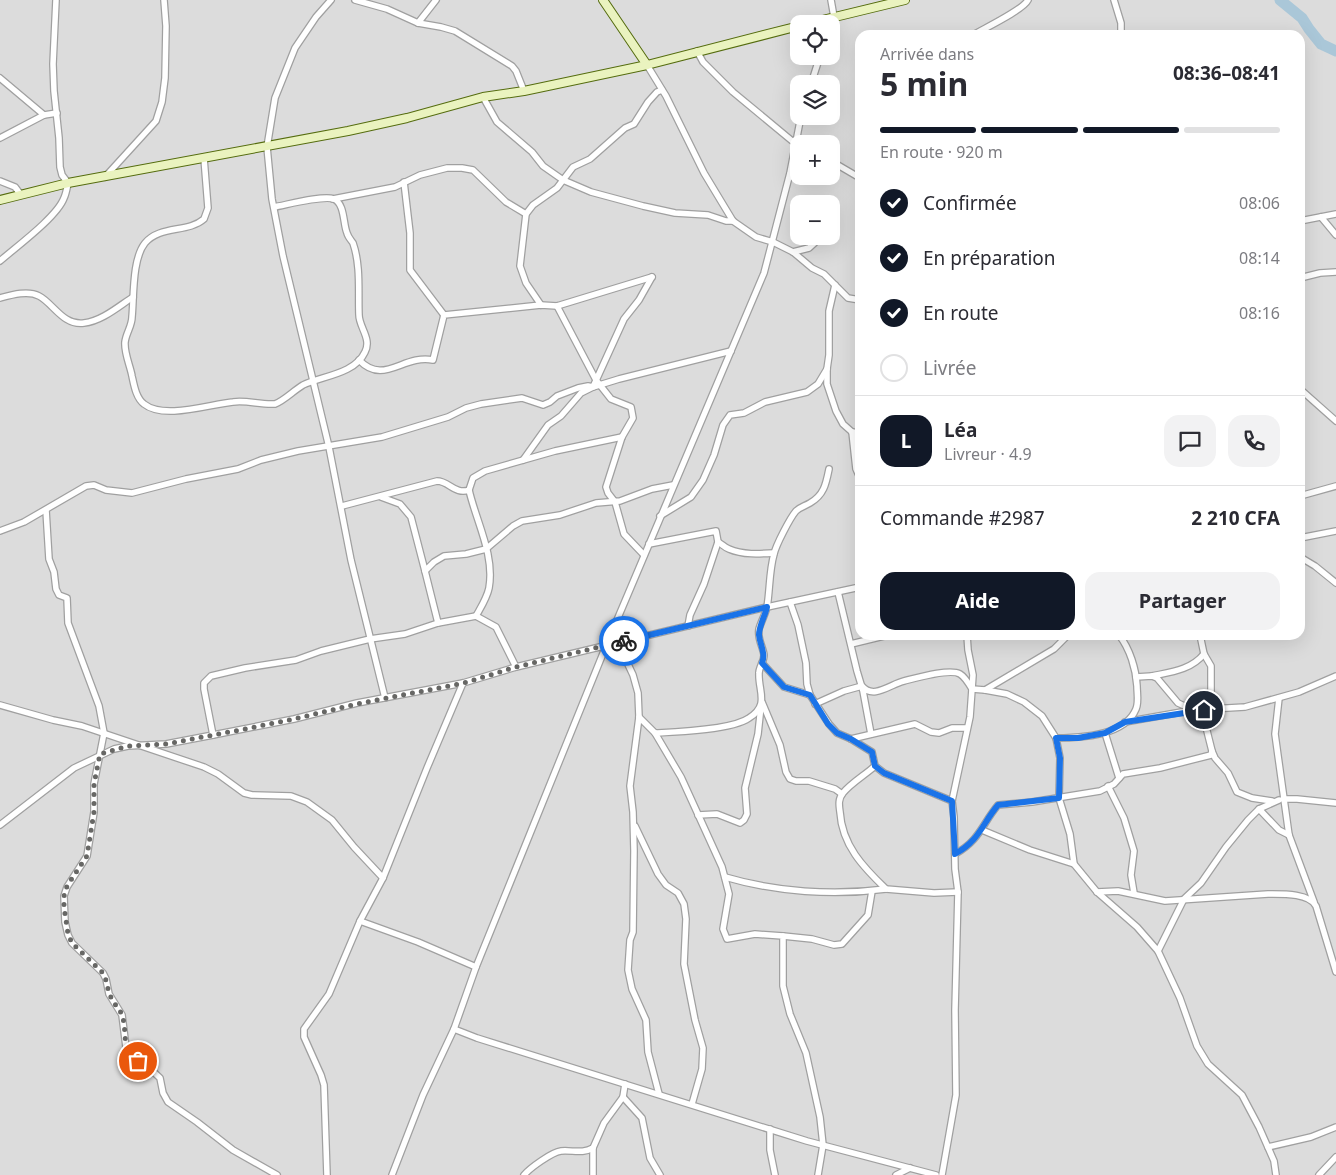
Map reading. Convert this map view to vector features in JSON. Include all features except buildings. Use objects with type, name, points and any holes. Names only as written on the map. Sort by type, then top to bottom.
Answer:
[{"type":"street","points":[[0,261],[57,210],[65,198],[68,183],[62,175],[60,167],[52,64],[56,0]]},
{"type":"street","points":[[105,177],[156,121],[162,102],[164,78],[166,26],[164,0]]},
{"type":"street","points":[[331,0],[295,48],[275,98],[267,147],[274,207],[342,506],[351,560],[386,698]]},
{"type":"street","points":[[355,0],[387,9],[418,23],[441,26],[460,34],[512,66],[524,91]]},
{"type":"street","points":[[418,23],[436,0]]},
{"type":"street","points":[[603,0],[662,90],[704,173],[733,221],[756,237],[773,242],[793,252],[812,268],[824,274],[848,298],[855,299]]},
{"type":"street","points":[[831,0],[832,15]]},
{"type":"street","points":[[840,18],[905,0]]},
{"type":"street","points":[[981,30],[1019,9],[1028,3],[1028,0]]},
{"type":"street","points":[[1114,0],[1121,23],[1121,30]]},
{"type":"street","points":[[0,200],[68,183],[267,147],[407,118],[483,97],[524,91],[647,65],[790,28]]},
{"type":"street","points":[[697,51],[703,62],[733,92],[790,139]]},
{"type":"street","points":[[0,78],[44,115]]},
{"type":"street","points":[[541,305],[526,283],[520,266],[526,214],[533,205],[557,188],[573,168],[590,159],[625,128],[634,124],[648,102],[657,92],[662,90]]},
{"type":"street","points":[[483,97],[497,122],[532,152],[543,166],[563,180],[592,192],[643,206],[675,213],[708,215],[726,221],[733,221]]},
{"type":"street","points":[[0,138],[44,115],[57,113]]},
{"type":"street","points":[[204,158],[208,208],[204,219],[195,225],[166,231],[153,236],[144,244],[139,254],[132,321],[125,342],[126,353],[138,397],[151,408],[168,411],[191,410],[242,401],[274,404],[302,386],[341,372],[359,360],[365,353],[367,342],[359,316],[360,297],[355,252],[346,232],[346,223],[340,204],[333,199]]},
{"type":"street","points":[[840,166],[855,175]]},
{"type":"street","points":[[274,207],[314,199],[333,199],[395,187],[420,175],[447,168],[473,170],[506,202],[526,214]]},
{"type":"street","points":[[391,1174],[423,1095],[454,1029],[476,967],[606,646],[764,273],[790,173]]},
{"type":"street","points":[[0,182],[15,186],[21,195]]},
{"type":"street","points":[[404,182],[410,233],[410,270],[444,315]]},
{"type":"street","points":[[1305,220],[1336,214]]},
{"type":"street","points":[[1321,217],[1336,235]]},
{"type":"street","points":[[793,252],[809,248],[812,245]]},
{"type":"street","points":[[1305,277],[1336,272]]},
{"type":"street","points":[[444,315],[541,305],[557,306],[652,277],[639,300],[624,319],[598,382],[593,387],[581,392],[560,416],[548,425],[523,460]]},
{"type":"street","points":[[835,285],[829,311],[827,384],[836,411],[843,424],[855,432]]},
{"type":"street","points":[[0,298],[23,294],[39,296],[64,317],[74,322],[83,323],[97,319],[133,297]]},
{"type":"street","points":[[557,306],[598,382],[611,399],[631,407],[633,412],[633,418],[622,437],[606,487],[615,502],[624,534],[644,556]]},
{"type":"street","points":[[359,360],[366,368],[378,371],[416,359],[433,360],[444,315]]},
{"type":"street","points":[[598,382],[731,351]]},
{"type":"street","points":[[660,516],[691,497],[703,480],[714,454],[722,425],[730,416],[744,413],[765,402],[807,392],[818,384],[826,369]]},
{"type":"street","points":[[0,532],[24,522],[76,490],[86,486],[94,485],[106,490],[132,493],[186,479],[238,469],[261,460],[292,453],[403,432],[481,404],[522,398],[543,405],[557,396],[578,388],[593,387]]},
{"type":"street","points":[[1305,393],[1336,421]]},
{"type":"street","points":[[852,432],[855,460]]},
{"type":"street","points":[[476,616],[489,588],[489,571],[486,549],[469,490],[473,478],[485,471],[555,451],[622,437]]},
{"type":"street","points":[[698,815],[717,814],[740,822],[744,820],[747,814],[745,788],[749,779],[758,734],[762,701],[758,673],[764,654],[759,637],[759,629],[765,617],[767,607],[774,553],[790,517],[824,490],[829,468]]},
{"type":"street","points":[[342,506],[442,481],[456,490],[465,492],[469,490]]},
{"type":"street","points":[[424,571],[444,556],[466,554],[486,549],[513,526],[522,521],[560,515],[596,502],[615,502],[652,489],[673,485]]},
{"type":"street","points":[[1305,495],[1336,486]]},
{"type":"street","points":[[381,497],[400,504],[410,517],[438,623]]},
{"type":"street","points":[[46,510],[49,559],[54,572],[56,588],[58,595],[67,598],[68,623],[99,706],[104,733],[94,784],[94,812],[87,856],[73,876],[64,896],[64,914],[68,934],[72,943],[103,973],[109,994],[122,1015],[126,1047],[134,1058],[146,1065],[160,1078],[163,1093],[168,1102],[233,1150],[277,1175]]},
{"type":"street","points":[[649,544],[716,531],[718,542],[704,584],[690,615],[688,626]]},
{"type":"street","points":[[1305,537],[1336,531]]},
{"type":"street","points":[[718,542],[726,549],[747,554],[774,553]]},
{"type":"street","points":[[1305,559],[1336,583]]},
{"type":"street","points":[[0,825],[74,768],[114,749],[166,744],[464,683],[516,667],[767,607],[855,588]]},
{"type":"street","points":[[838,592],[862,686],[871,734]]},
{"type":"street","points":[[790,602],[798,625],[810,695],[828,724],[837,733],[872,752],[875,766],[900,780],[952,801]]},
{"type":"street","points":[[213,735],[204,689],[204,683],[211,676],[245,668],[296,660],[321,651],[370,639],[405,634],[438,623],[476,616],[496,627],[516,667]]},
{"type":"street","points":[[851,644],[867,640]]},
{"type":"street","points":[[942,1175],[956,1095],[955,1010],[958,892],[952,801],[970,717],[973,675],[967,640]]},
{"type":"street","points":[[986,690],[1054,649],[1063,640]]},
{"type":"street","points":[[1122,640],[1129,653],[1136,677],[1138,703],[1135,711],[1125,722]]},
{"type":"street","points":[[1201,640],[1204,654],[1211,666],[1211,691],[1214,709]]},
{"type":"street","points":[[618,643],[633,675],[638,694],[639,717],[630,786],[634,878],[633,932],[630,940],[628,970],[632,989],[646,1020],[648,1052],[658,1094]]},
{"type":"street","points":[[1136,677],[1152,676],[1188,668],[1198,662],[1204,654]]},
{"type":"street","points":[[762,663],[784,687],[810,695]]},
{"type":"street","points":[[816,704],[844,690],[862,686],[869,691],[876,692],[903,681],[951,672],[962,675],[972,689]]},
{"type":"street","points":[[1152,676],[1178,703],[1193,710],[1205,723],[1215,758],[1228,773],[1237,792],[1269,802],[1298,798],[1336,803]]},
{"type":"street","points":[[1056,738],[1078,738],[1105,733],[1125,722],[1193,710],[1245,707],[1279,698],[1336,676]]},
{"type":"street","points":[[327,1175],[324,1085],[304,1033],[309,1020],[329,994],[353,935],[383,878],[427,768],[464,683]]},
{"type":"street","points":[[972,689],[1007,694],[1024,702],[1042,716],[1056,738],[1060,758],[1059,798],[1070,834],[1074,864],[1097,892],[1136,926],[1158,951],[1177,990],[1197,1046],[1208,1064],[1242,1095],[1274,1161],[1276,1175]]},
{"type":"street","points":[[1279,698],[1275,734],[1282,800],[1289,835],[1314,902],[1336,972]]},
{"type":"street","points":[[655,733],[727,726],[749,719],[762,701]]},
{"type":"street","points":[[762,701],[780,745],[786,772],[790,779],[809,781],[835,789],[842,794]]},
{"type":"street","points":[[0,705],[104,733],[204,768],[218,774],[244,793],[291,796],[307,802],[332,820],[383,878]]},
{"type":"street","points":[[639,717],[655,733],[681,777],[722,868],[729,894],[724,929],[727,939],[755,934],[812,938],[834,945],[842,944],[868,915],[872,891]]},
{"type":"street","points":[[851,739],[915,724],[931,732],[938,733],[952,728],[967,728]]},
{"type":"street","points":[[1105,733],[1119,778]]},
{"type":"street","points":[[955,854],[982,830],[998,805],[1100,791],[1123,774],[1209,756],[1212,751]]},
{"type":"street","points":[[875,766],[842,794],[839,802],[842,831],[854,853],[886,889]]},
{"type":"street","points":[[1108,786],[1124,818],[1134,851],[1131,875],[1134,893]]},
{"type":"street","points":[[1158,951],[1184,899],[1201,883],[1226,847],[1259,809],[1282,800]]},
{"type":"street","points":[[1259,809],[1279,830],[1289,835]]},
{"type":"street","points":[[633,823],[658,874],[666,885],[678,893],[684,904],[686,919],[684,964],[695,1020],[703,1048],[702,1068],[692,1104]]},
{"type":"street","points":[[982,830],[1030,850],[1074,864]]},
{"type":"street","points":[[725,877],[749,884],[817,892],[886,889],[934,893],[958,892]]},
{"type":"street","points":[[1097,892],[1118,891],[1134,893],[1165,901],[1285,894],[1314,902]]},
{"type":"street","points":[[360,921],[418,942],[476,967]]},
{"type":"street","points":[[783,936],[783,986],[790,1014],[806,1053],[820,1117],[823,1145],[818,1175]]},
{"type":"street","points":[[454,1029],[477,1038],[770,1129],[936,1175]]},
{"type":"street","points":[[593,1175],[593,1148],[604,1123],[623,1097],[625,1084]]},
{"type":"street","points":[[623,1097],[642,1118],[650,1158],[660,1175]]},
{"type":"street","points":[[1268,1147],[1311,1137],[1336,1127]]},
{"type":"street","points":[[770,1129],[770,1150],[775,1175]]},
{"type":"street","points":[[524,1175],[534,1165],[558,1151],[585,1152],[593,1148]]},
{"type":"street","points":[[1319,1175],[1336,1157]]},
{"type":"street","points":[[896,1175],[910,1168]]},
{"type":"shaded area","points":[[0,0],[1336,0],[1336,1175],[0,1175]]},
{"type":"waterway","points":[[1280,0],[1302,18],[1321,44],[1336,51]]},
{"type":"way so far","points":[[138,1061],[131,1056],[126,1047],[122,1015],[109,994],[103,973],[72,943],[65,922],[64,896],[67,886],[87,856],[94,812],[94,784],[100,754],[128,746],[166,744],[245,729],[464,683],[516,667],[624,641]]},
{"type":"route","points":[[624,641],[767,607],[765,617],[759,629],[759,637],[764,654],[762,663],[781,685],[810,695],[828,724],[837,733],[872,752],[875,766],[884,773],[952,801],[955,854],[981,831],[998,805],[1059,798],[1060,758],[1056,738],[1078,738],[1105,733],[1125,722],[1193,710],[1204,710]]}]
